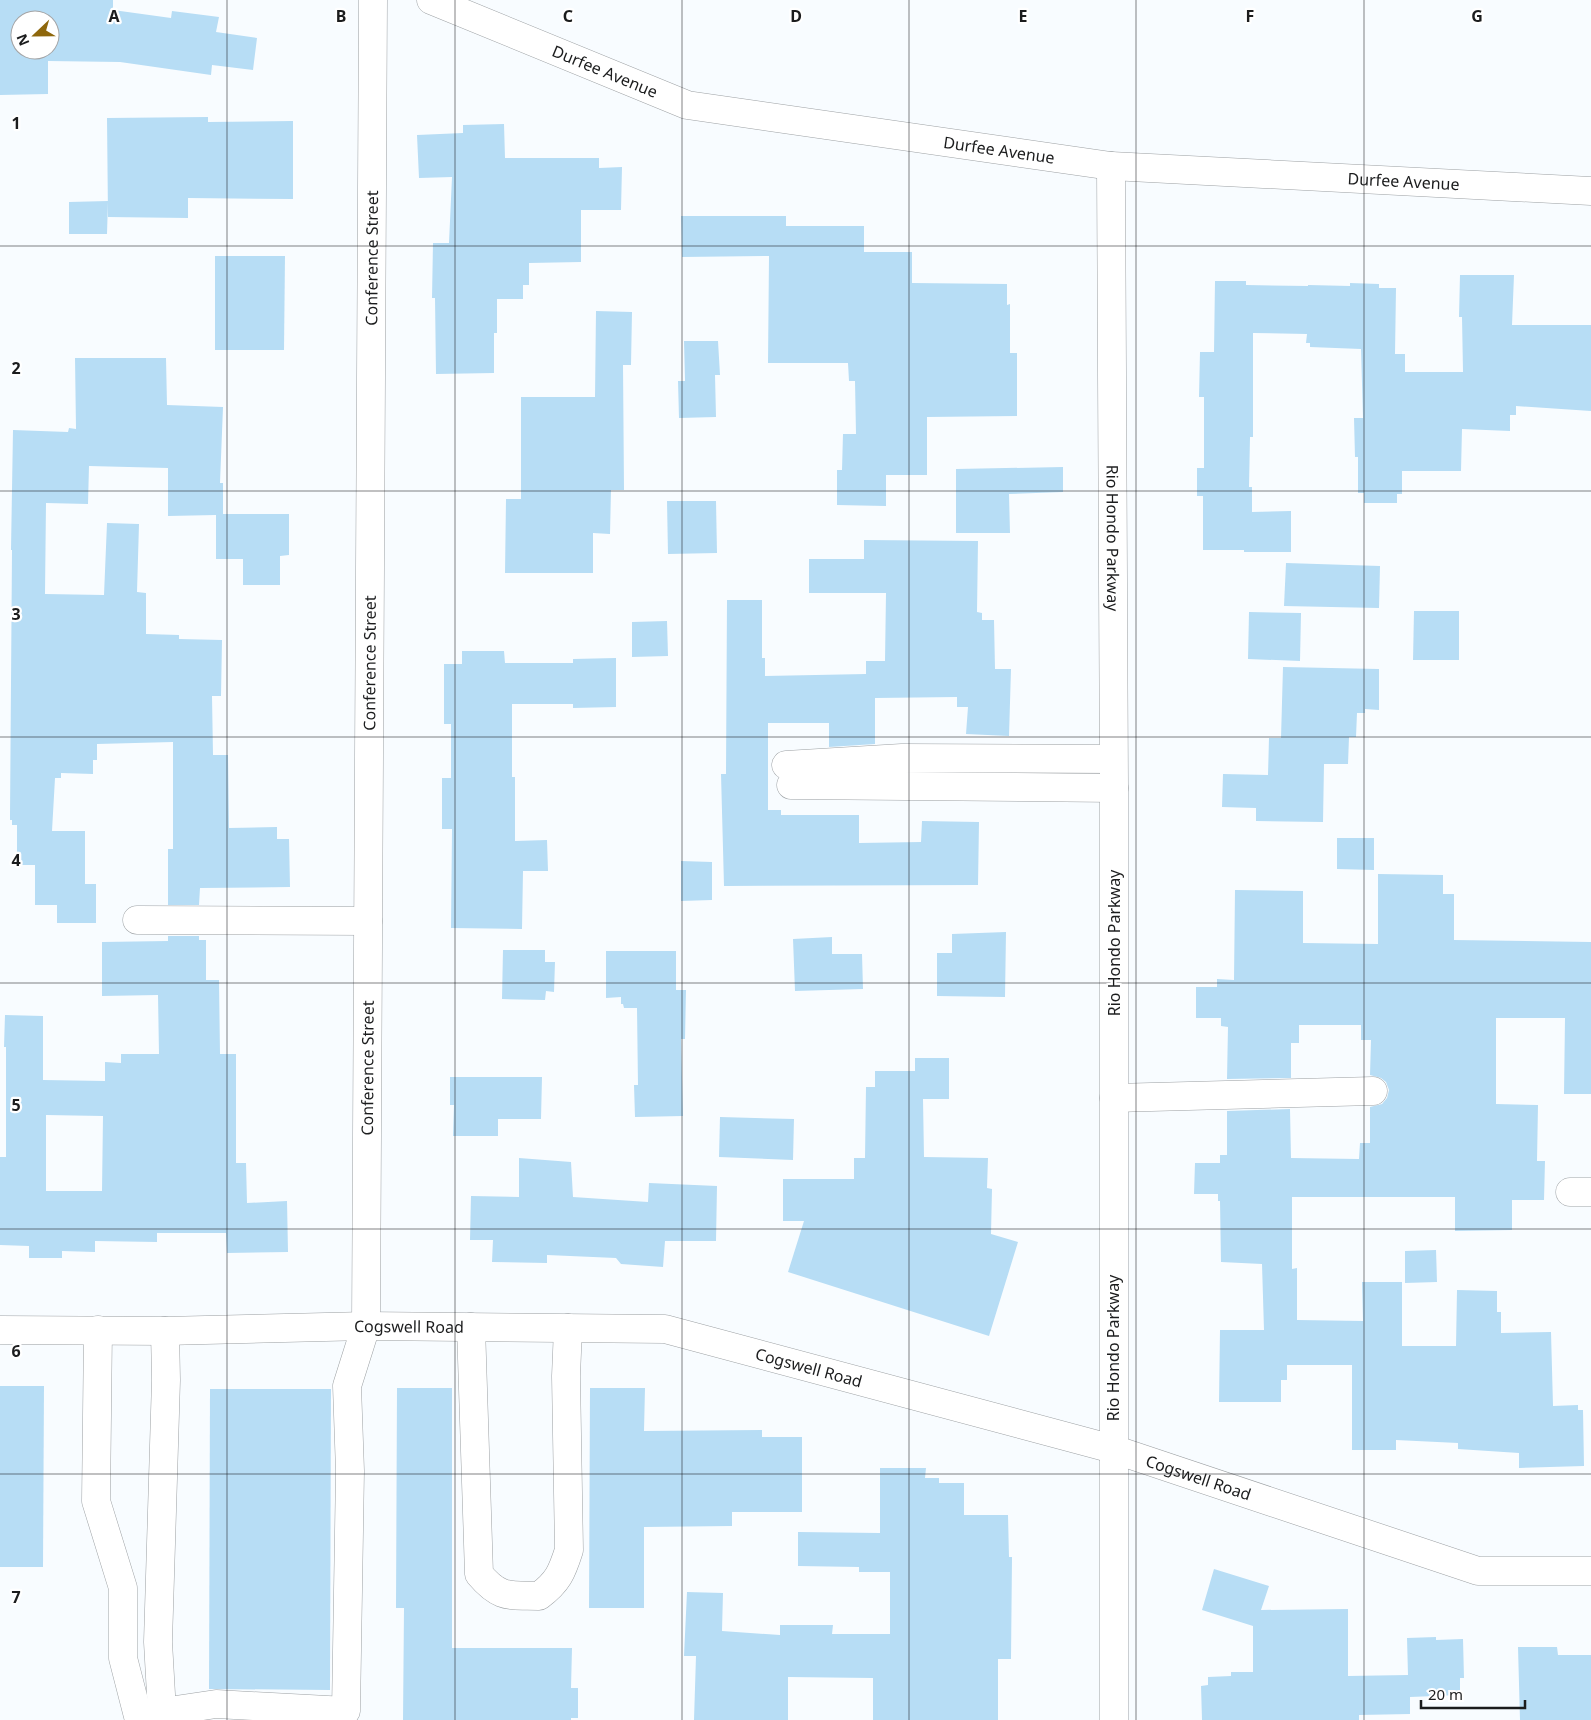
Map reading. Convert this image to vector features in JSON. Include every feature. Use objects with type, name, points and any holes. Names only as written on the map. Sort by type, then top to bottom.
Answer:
[{"type":"street","name":"Conference Street","points":[[154,1717],[216,1704],[346,1711],[350,1472],[348,1386],[366,1326],[373,0]]},
{"type":"street","name":"Durfee Avenue","points":[[431,0],[687,105],[1110,166],[1591,191]]},
{"type":"street","name":"Rio Hondo Parkway","points":[[1110,166],[1114,788],[1114,1720]]},
{"type":"street","points":[[1113,759],[902,758],[788,775],[1114,788]]},
{"type":"street","points":[[137,920],[368,921]]},
{"type":"street","points":[[1114,1098],[1373,1091]]},
{"type":"street","name":"Cogswell Road","points":[[0,1330],[165,1331],[366,1326],[666,1330],[1113,1449],[1478,1571],[1591,1571]]},
{"type":"street","points":[[471,1327],[479,1574],[488,1585],[503,1594],[539,1596],[554,1585],[564,1566],[569,1550],[566,1376],[568,1328]]},
{"type":"street","points":[[98,1330],[96,1501],[123,1588],[124,1658],[154,1717]]},
{"type":"street","points":[[154,1717],[166,1380],[165,1331]]},
{"type":"building","points":[[0,0],[113,0],[113,10],[171,18],[172,11],[219,17],[216,32],[257,38],[253,70],[212,65],[211,75],[120,62],[48,61],[48,94],[0,95]]},
{"type":"building","points":[[208,117],[208,122],[293,121],[293,199],[188,198],[188,218],[108,217],[107,118]]},
{"type":"building","points":[[504,124],[505,158],[599,158],[599,168],[622,167],[621,210],[581,210],[581,262],[529,263],[529,285],[523,285],[523,299],[497,299],[497,333],[494,333],[494,373],[436,374],[435,298],[432,298],[433,243],[449,243],[452,177],[419,178],[417,135],[463,133],[463,125]]},
{"type":"building","points":[[108,201],[107,234],[69,234],[69,202]]},
{"type":"building","points":[[681,216],[786,216],[786,226],[864,226],[864,252],[912,252],[912,283],[1007,284],[1007,305],[1010,304],[1010,353],[1017,353],[1017,416],[927,417],[927,475],[886,475],[886,506],[837,505],[837,470],[842,470],[843,434],[856,434],[855,381],[849,381],[848,363],[768,363],[769,256],[682,257]]},
{"type":"building","points":[[215,256],[285,256],[284,350],[215,350]]},
{"type":"building","points":[[1460,275],[1514,275],[1512,325],[1591,325],[1591,411],[1516,406],[1516,415],[1510,415],[1510,431],[1462,429],[1461,471],[1402,471],[1402,494],[1397,494],[1397,503],[1364,503],[1364,493],[1358,493],[1358,457],[1355,457],[1354,418],[1363,418],[1361,349],[1310,347],[1310,343],[1306,343],[1307,334],[1253,333],[1253,437],[1250,437],[1249,487],[1252,487],[1252,512],[1291,511],[1291,552],[1203,550],[1203,496],[1197,496],[1197,468],[1204,468],[1204,397],[1199,397],[1200,352],[1214,352],[1215,281],[1246,281],[1246,285],[1350,286],[1350,283],[1379,284],[1379,288],[1396,288],[1395,354],[1405,354],[1405,372],[1463,372],[1462,317],[1459,317]]},
{"type":"building","points":[[596,311],[632,312],[631,365],[623,365],[624,490],[611,490],[610,534],[593,533],[593,573],[505,573],[506,499],[521,499],[521,397],[595,397]]},
{"type":"building","points":[[684,341],[718,341],[720,375],[715,375],[716,417],[679,418],[678,381],[685,381]]},
{"type":"building","points":[[75,358],[166,358],[167,405],[223,407],[220,483],[223,483],[223,514],[289,514],[289,555],[280,556],[280,585],[243,585],[243,559],[216,559],[216,515],[168,516],[168,468],[89,466],[88,504],[46,503],[45,594],[104,595],[107,523],[139,524],[137,592],[146,593],[146,634],[179,635],[179,639],[222,640],[221,696],[212,696],[213,755],[228,755],[229,828],[277,827],[277,839],[289,839],[290,887],[200,888],[199,905],[168,905],[168,849],[173,849],[173,742],[97,744],[97,760],[93,760],[93,774],[61,773],[61,778],[55,778],[52,831],[85,831],[85,884],[96,884],[96,923],[57,923],[57,905],[35,905],[35,865],[17,865],[17,825],[12,825],[12,820],[10,820],[13,430],[68,432],[69,428],[76,429]]},
{"type":"building","points":[[1063,467],[1063,492],[1009,494],[1010,533],[956,533],[956,469]]},
{"type":"building","points":[[667,501],[716,501],[717,553],[668,554]]},
{"type":"building","points":[[864,540],[978,541],[977,612],[982,613],[982,620],[994,620],[995,669],[1011,669],[1009,736],[966,734],[968,707],[957,707],[957,697],[875,698],[875,744],[829,747],[829,723],[768,723],[768,810],[781,810],[781,815],[859,815],[859,843],[921,842],[922,821],[979,822],[978,885],[724,886],[721,774],[726,774],[727,600],[762,600],[762,658],[765,658],[765,676],[866,674],[866,661],[885,661],[886,593],[809,593],[809,559],[864,559]]},
{"type":"building","points":[[1286,563],[1380,566],[1379,608],[1284,606]]},
{"type":"building","points":[[1414,611],[1459,611],[1459,660],[1413,660]]},
{"type":"building","points":[[1249,612],[1301,613],[1300,661],[1248,659]]},
{"type":"building","points":[[667,621],[668,656],[632,657],[632,622]]},
{"type":"building","points":[[462,651],[504,651],[505,663],[573,663],[573,659],[616,658],[616,707],[573,708],[573,704],[512,704],[512,777],[515,777],[515,841],[547,840],[548,871],[523,871],[522,929],[451,928],[452,829],[442,829],[442,778],[451,778],[451,724],[444,724],[444,664],[462,664]]},
{"type":"building","points":[[1283,667],[1379,669],[1379,710],[1365,709],[1365,713],[1357,713],[1356,737],[1349,737],[1348,764],[1324,764],[1323,822],[1256,821],[1256,808],[1222,807],[1223,774],[1268,775],[1269,738],[1281,738]]},
{"type":"building","points":[[1337,838],[1374,838],[1374,870],[1337,869]]},
{"type":"building","points":[[681,861],[712,862],[712,900],[681,901]]},
{"type":"building","points":[[1378,874],[1443,875],[1443,894],[1454,894],[1454,940],[1591,942],[1591,1094],[1564,1094],[1565,1018],[1496,1018],[1496,1104],[1538,1105],[1537,1161],[1545,1161],[1544,1200],[1512,1200],[1512,1230],[1455,1231],[1455,1197],[1292,1197],[1292,1269],[1297,1268],[1297,1320],[1363,1321],[1362,1282],[1402,1282],[1402,1346],[1456,1346],[1457,1290],[1497,1291],[1497,1312],[1501,1312],[1501,1333],[1551,1332],[1553,1406],[1578,1405],[1578,1410],[1583,1410],[1584,1466],[1519,1468],[1519,1453],[1458,1449],[1458,1443],[1396,1440],[1396,1450],[1352,1450],[1352,1365],[1287,1365],[1287,1380],[1281,1380],[1281,1402],[1219,1402],[1220,1330],[1264,1330],[1262,1264],[1221,1262],[1220,1201],[1218,1201],[1218,1194],[1194,1194],[1195,1163],[1220,1163],[1220,1155],[1227,1155],[1227,1111],[1290,1109],[1291,1158],[1359,1159],[1360,1143],[1370,1143],[1370,1107],[1382,1104],[1387,1098],[1389,1090],[1386,1082],[1381,1078],[1370,1075],[1371,1040],[1361,1040],[1361,1025],[1299,1025],[1299,1043],[1291,1043],[1291,1078],[1227,1079],[1228,1027],[1221,1026],[1221,1018],[1196,1018],[1196,987],[1217,987],[1217,979],[1234,980],[1235,890],[1303,891],[1303,943],[1378,944]]},
{"type":"building","points":[[1006,932],[1005,997],[937,996],[937,953],[952,953],[952,934]]},
{"type":"building","points":[[168,936],[199,936],[199,940],[206,940],[206,980],[219,980],[220,1054],[236,1054],[236,1163],[246,1163],[247,1203],[287,1201],[288,1252],[227,1253],[226,1233],[157,1233],[157,1242],[95,1241],[95,1252],[62,1251],[62,1258],[29,1258],[29,1246],[0,1245],[0,1157],[6,1157],[5,1015],[43,1016],[43,1080],[105,1081],[105,1062],[121,1063],[121,1054],[159,1054],[158,995],[102,996],[102,942],[168,941]],"holes":[[[46,1115],[103,1116],[102,1191],[46,1191]]]},
{"type":"building","points":[[832,937],[832,954],[862,954],[863,989],[795,991],[793,939]]},
{"type":"building","points":[[503,950],[545,950],[545,962],[555,962],[554,992],[546,991],[545,1000],[502,999]]},
{"type":"building","points":[[606,951],[676,951],[676,990],[686,990],[685,1039],[681,1039],[683,1116],[635,1117],[634,1085],[638,1085],[637,1008],[624,1008],[623,1004],[621,1004],[621,997],[606,998]]},
{"type":"building","points":[[915,1058],[949,1058],[949,1099],[923,1099],[924,1157],[988,1158],[987,1188],[992,1189],[991,1234],[1018,1242],[989,1336],[788,1272],[804,1221],[783,1221],[783,1179],[854,1179],[854,1158],[865,1158],[866,1087],[875,1087],[875,1071],[915,1071]]},
{"type":"building","points":[[450,1077],[542,1077],[541,1119],[498,1119],[498,1136],[453,1136],[454,1105],[450,1105]]},
{"type":"building","points":[[720,1117],[794,1119],[793,1160],[719,1157]]},
{"type":"building","points":[[519,1158],[571,1162],[573,1197],[648,1202],[649,1183],[717,1186],[716,1241],[665,1241],[663,1267],[621,1264],[616,1258],[547,1255],[547,1263],[492,1262],[493,1240],[470,1240],[471,1196],[519,1197]]},
{"type":"building","points":[[1436,1250],[1437,1282],[1405,1283],[1405,1251]]},
{"type":"building","points":[[0,1386],[44,1386],[43,1567],[0,1567]]},
{"type":"building","points":[[397,1388],[452,1388],[452,1648],[572,1648],[571,1688],[578,1688],[578,1718],[571,1718],[571,1720],[403,1720],[404,1608],[396,1608]]},
{"type":"building","points":[[590,1388],[645,1388],[644,1431],[762,1430],[762,1437],[802,1437],[802,1512],[732,1512],[732,1526],[644,1527],[644,1608],[589,1608]]},
{"type":"building","points":[[210,1389],[331,1389],[330,1690],[209,1689]]},
{"type":"building","points":[[880,1468],[926,1468],[925,1478],[939,1478],[939,1483],[964,1483],[964,1515],[1008,1515],[1009,1557],[1012,1557],[1011,1659],[998,1659],[998,1720],[873,1720],[873,1678],[788,1677],[788,1720],[694,1720],[696,1656],[684,1656],[687,1592],[723,1593],[722,1631],[780,1635],[780,1625],[833,1625],[832,1634],[890,1634],[890,1572],[859,1572],[859,1567],[798,1566],[798,1532],[880,1533]]},
{"type":"building","points":[[1214,1569],[1269,1586],[1261,1610],[1348,1609],[1348,1676],[1408,1675],[1407,1638],[1436,1637],[1436,1640],[1463,1639],[1464,1678],[1460,1678],[1460,1695],[1410,1697],[1410,1714],[1359,1715],[1359,1720],[1202,1720],[1201,1686],[1208,1685],[1208,1677],[1231,1676],[1231,1672],[1253,1672],[1253,1626],[1202,1610]]},
{"type":"building","points":[[1518,1647],[1557,1647],[1558,1655],[1591,1655],[1591,1720],[1520,1720]]}]
